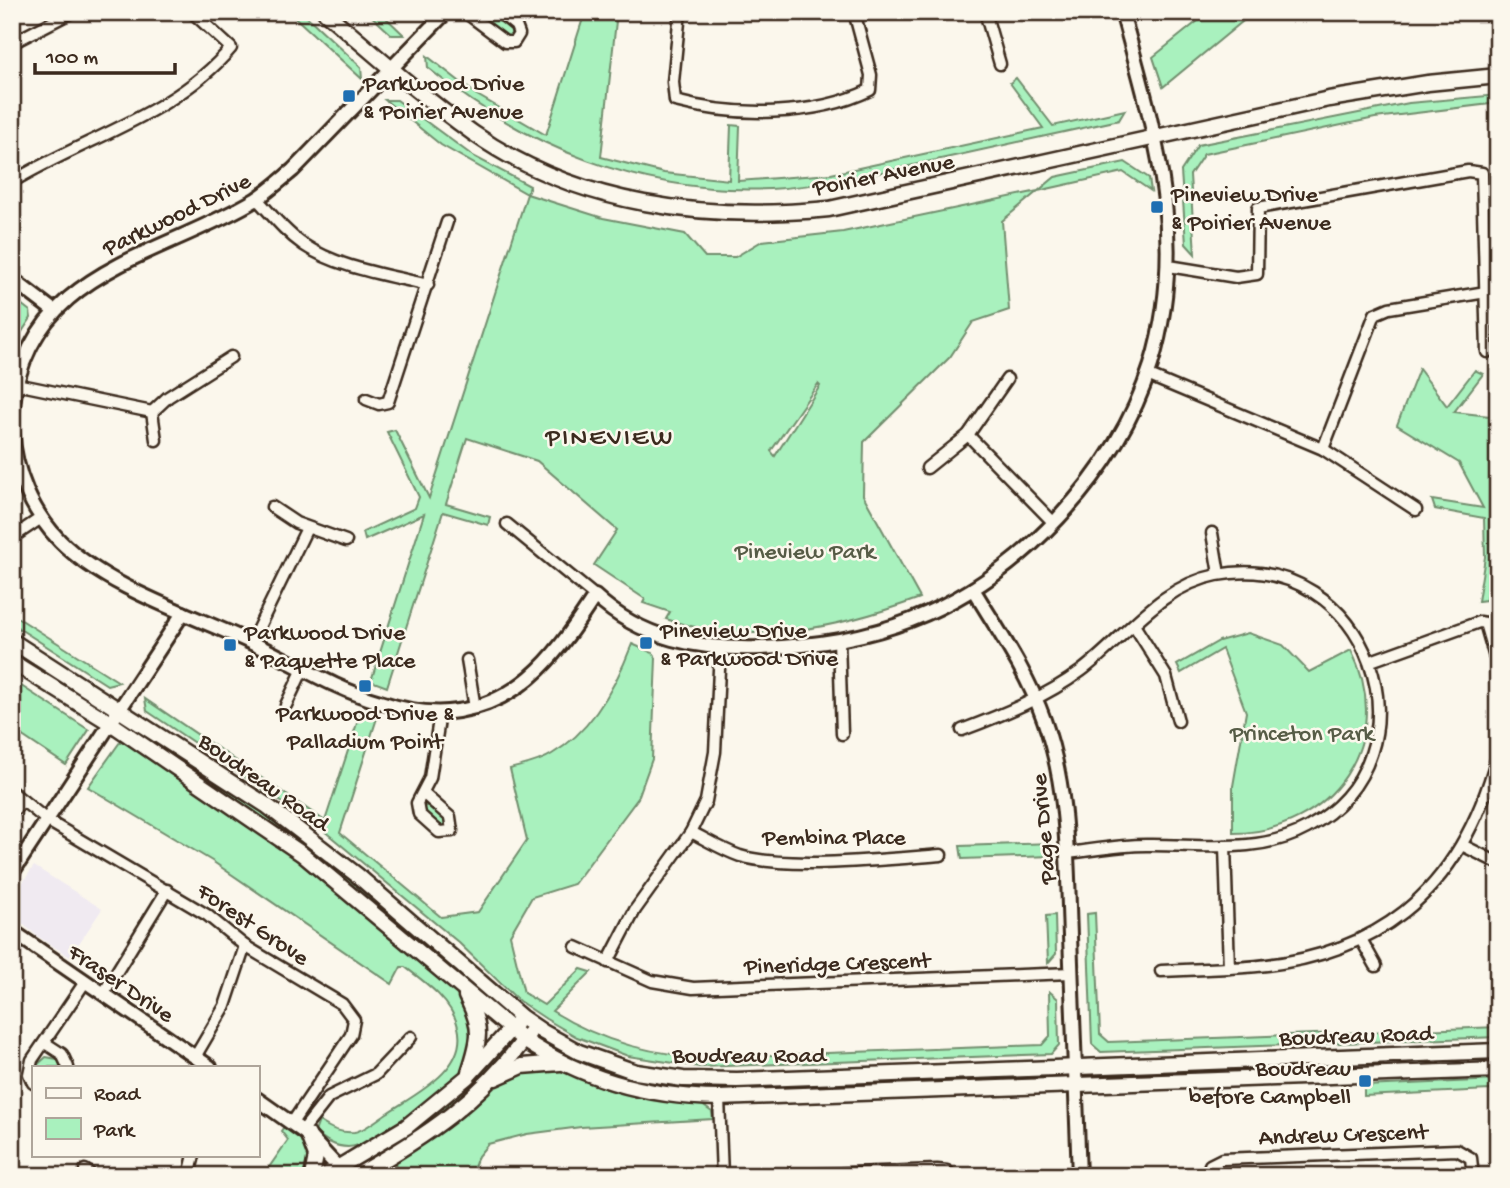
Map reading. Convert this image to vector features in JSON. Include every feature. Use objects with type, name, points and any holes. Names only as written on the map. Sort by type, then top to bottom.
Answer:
[{"type":"main road","name":"Poirier Avenue","points":[[325,12],[391,69],[475,134],[547,172],[623,198],[700,212],[753,215],[829,209],[1329,99],[1480,78],[1498,79]]},
{"type":"main road","name":"Boudreau Road","points":[[12,641],[266,804],[367,884],[534,1027],[598,1060],[636,1072],[683,1079],[737,1080],[1498,1051]]},
{"type":"main road","name":"Boudreau Road","points":[[12,662],[112,724],[302,853],[524,1040],[562,1063],[632,1089],[671,1096],[719,1098],[1498,1070]]},
{"type":"main road","points":[[463,990],[478,1020],[479,1044],[467,1077]]},
{"type":"main road","points":[[324,1176],[343,1171],[406,1126],[467,1077],[521,1017]]},
{"type":"main road","points":[[356,1176],[424,1138],[488,1082],[534,1027]]},
{"type":"main road","points":[[488,1082],[522,1066],[562,1063]]},
{"type":"main road","points":[[301,1129],[316,1156],[312,1176]]},
{"type":"street","points":[[12,43],[72,12]]},
{"type":"street","points":[[12,182],[131,121],[188,86],[218,63],[231,48],[192,12]]},
{"type":"street","name":"Parkwood Drive","points":[[12,412],[16,384],[26,357],[54,311],[74,292],[117,265],[257,199],[293,170],[446,12]]},
{"type":"street","points":[[465,12],[506,42],[514,42],[518,37],[517,29],[499,12]]},
{"type":"street","points":[[680,12],[673,82],[676,101],[702,107],[758,110],[818,105],[857,96],[870,90],[871,75],[854,12]]},
{"type":"street","points":[[985,12],[1000,64]]},
{"type":"street","points":[[508,524],[626,621],[655,635],[720,649],[795,647],[839,640],[912,620],[973,589],[1053,522],[1101,463],[1135,405],[1158,338],[1169,266],[1165,179],[1122,12]]},
{"type":"street","points":[[1169,266],[1236,277],[1257,274],[1258,208],[1468,171],[1482,173],[1487,352]]},
{"type":"street","points":[[257,199],[288,233],[306,247],[365,269],[428,285]]},
{"type":"street","points":[[366,399],[379,404],[388,402],[447,222]]},
{"type":"street","points":[[12,279],[54,311]]},
{"type":"street","points":[[1323,449],[1375,314],[1389,308],[1486,292]]},
{"type":"street","points":[[152,412],[168,397],[231,357]]},
{"type":"street","points":[[1147,376],[1323,449],[1416,510]]},
{"type":"street","points":[[927,468],[968,435],[1007,379]]},
{"type":"street","points":[[16,384],[152,412]]},
{"type":"street","points":[[152,412],[156,440]]},
{"type":"street","points":[[12,431],[20,476],[41,518],[69,550],[102,573],[183,613],[380,702],[440,713],[475,708],[501,698],[537,674],[566,639],[595,596]]},
{"type":"street","points":[[968,435],[1053,522]]},
{"type":"street","points":[[272,507],[307,528],[346,541]]},
{"type":"street","points":[[16,535],[41,518]]},
{"type":"street","points":[[251,643],[307,528]]},
{"type":"street","points":[[1212,533],[1219,574]]},
{"type":"street","points":[[962,730],[1035,697],[1079,673],[1155,604],[1177,589],[1219,574],[1247,572],[1291,582],[1321,597],[1347,622],[1371,661],[1377,687],[1377,728],[1365,768],[1350,791],[1330,812],[1293,835],[1266,844],[1142,845],[1067,853]]},
{"type":"street","name":"Page Drive","points":[[973,589],[1006,641],[1035,697],[1057,761],[1064,803],[1067,853],[1079,1176]]},
{"type":"street","points":[[12,873],[183,613]]},
{"type":"street","points":[[1371,661],[1479,622],[1485,623],[1491,636],[1498,668]]},
{"type":"street","points":[[1134,625],[1166,676],[1178,721]]},
{"type":"street","points":[[839,640],[842,734]]},
{"type":"street","points":[[608,962],[635,910],[691,832],[712,779],[720,649]]},
{"type":"street","points":[[467,660],[475,708]]},
{"type":"street","points":[[286,705],[303,668]]},
{"type":"street","points":[[424,794],[430,778],[440,713]]},
{"type":"street","points":[[1161,971],[1280,965],[1362,941],[1419,898],[1464,846],[1486,793],[1498,753]]},
{"type":"street","name":"Forest Grove","points":[[12,792],[48,821],[167,890],[207,915],[245,946],[342,1004],[354,1020],[351,1035],[301,1129]]},
{"type":"street","points":[[12,812],[23,801]]},
{"type":"street","name":"Pembina Place","points":[[691,832],[739,855],[764,860],[792,862],[941,855]]},
{"type":"street","points":[[1225,846],[1229,968]]},
{"type":"street","points":[[1464,846],[1498,863]]},
{"type":"street","points":[[103,994],[167,890]]},
{"type":"street","name":"Fraser Drive","points":[[12,931],[208,1066]]},
{"type":"street","points":[[1362,941],[1376,966]]},
{"type":"street","points":[[195,1057],[225,1006],[245,946]]},
{"type":"street","name":"Pineridge Crescent","points":[[576,947],[652,981],[692,988],[1071,973]]},
{"type":"street","points":[[32,1081],[29,1064],[85,982]]},
{"type":"street","points":[[301,1129],[329,1097],[376,1074],[411,1037]]},
{"type":"street","points":[[45,1043],[62,1055],[68,1066]]},
{"type":"street","points":[[719,1098],[722,1176]]},
{"type":"street","points":[[259,1100],[301,1129],[343,1171]]},
{"type":"street","name":"Andrew Crescent","points":[[1207,1176],[1210,1165],[1222,1159],[1457,1150],[1469,1155],[1473,1176]]},
{"type":"street","points":[[189,1176],[194,1156]]},
{"type":"street","points":[[770,1176],[943,1170],[952,1176]]},
{"type":"shaded area","points":[[34,866],[102,909],[70,957],[37,936],[12,915],[12,898]]},
{"type":"green space","points":[[289,12],[302,12],[361,67],[362,79]]},
{"type":"green space","points":[[367,12],[380,12],[404,35],[392,35]]},
{"type":"green space","points":[[473,12],[487,12],[511,30],[511,36],[506,37]]},
{"type":"green space","points":[[585,12],[617,12],[601,157],[664,173],[729,180],[731,125],[740,126],[738,181],[831,174],[1043,128],[1010,83],[1016,78],[1053,126],[1125,110],[1119,120],[849,179],[770,189],[723,189],[677,184],[632,174],[545,143],[465,96],[428,68],[427,56],[477,95],[546,135]]},
{"type":"green space","points":[[1209,12],[1254,12],[1163,87],[1153,57]]},
{"type":"green space","points":[[1498,95],[1498,103],[1375,118],[1204,154],[1190,175],[1195,254],[1186,244],[1181,171],[1198,145],[1409,103]]},
{"type":"green space","points":[[385,100],[397,100],[473,156],[530,186],[527,194],[441,145]]},
{"type":"green space","points":[[1125,162],[1149,178],[1151,191],[1123,172],[1038,191],[1055,177]]},
{"type":"green space","name":"Pineview Park","points":[[1038,191],[1002,221],[1009,310],[973,322],[950,357],[864,442],[863,495],[920,598],[858,618],[794,631],[730,632],[698,628],[666,619],[670,612],[643,603],[645,599],[594,565],[617,530],[537,461],[467,438],[446,504],[490,517],[488,525],[443,512],[387,687],[371,681],[424,514],[365,540],[363,532],[415,508],[419,497],[387,432],[395,430],[429,498],[527,194],[603,218],[685,234],[705,257],[735,257],[762,241],[843,232]],"holes":[[[818,384],[820,386],[775,456],[771,451]]]},
{"type":"green space","points":[[12,297],[30,311],[31,318],[12,347]]},
{"type":"green space","points":[[1419,369],[1447,406],[1475,370],[1483,374],[1454,412],[1498,417],[1498,556],[1494,557],[1486,600],[1478,601],[1485,557],[1484,518],[1435,509],[1432,500],[1483,508],[1459,463],[1397,425]]},
{"type":"green space","points":[[12,614],[119,682],[107,685],[12,624]]},
{"type":"green space","name":"Princeton Park","points":[[1248,633],[1283,645],[1309,672],[1351,650],[1363,684],[1366,717],[1360,748],[1346,776],[1326,799],[1299,817],[1268,829],[1233,833],[1233,786],[1246,712],[1222,649],[1181,673],[1177,665],[1219,641]]},
{"type":"green space","points":[[632,644],[653,653],[656,658],[652,759],[638,798],[574,884],[532,897],[510,935],[524,993],[544,1005],[581,969],[591,972],[552,1011],[591,1032],[631,1046],[673,1054],[717,1057],[1042,1045],[1050,1036],[1049,991],[1058,999],[1059,1045],[1051,1054],[700,1067],[628,1056],[577,1037],[519,1001],[458,942],[323,830],[147,711],[145,699],[325,821],[361,711],[377,718],[340,833],[441,917],[478,912],[527,840],[510,769],[547,757],[579,733],[610,691]]},
{"type":"green space","points":[[12,680],[89,730],[66,765],[12,729]]},
{"type":"green space","points":[[120,742],[129,744],[262,835],[359,908],[446,981],[460,998],[470,1024],[470,1051],[464,1069],[457,1079],[412,1116],[360,1145],[338,1146],[315,1132],[319,1121],[339,1131],[354,1132],[362,1129],[437,1079],[455,1056],[459,1042],[455,1018],[437,993],[405,967],[401,967],[392,984],[212,861],[88,787]]},
{"type":"green space","points":[[213,784],[292,833],[365,889],[503,1010],[506,1018],[330,869]]},
{"type":"green space","points":[[423,806],[428,806],[447,821],[447,827],[442,828],[423,812]]},
{"type":"green space","points":[[1052,843],[1052,856],[962,859],[960,846]]},
{"type":"green space","points":[[1095,913],[1100,1034],[1109,1042],[1498,1027],[1498,1037],[1101,1052],[1092,1044],[1087,914]]},
{"type":"green space","points":[[1055,915],[1056,954],[1048,963],[1046,916]]},
{"type":"green space","points":[[506,1046],[509,1048],[495,1067],[442,1115],[402,1142],[361,1165],[352,1166],[429,1117]]},
{"type":"green space","points":[[46,1057],[57,1059],[61,1066],[36,1066]]},
{"type":"green space","points":[[544,1068],[559,1070],[625,1093],[702,1105],[712,1112],[713,1119],[581,1127],[527,1134],[488,1144],[478,1156],[471,1176],[398,1176],[394,1161],[435,1136],[492,1089],[516,1075]]},
{"type":"green space","points":[[1498,1080],[1498,1097],[1490,1090],[1364,1096],[1364,1086]]},
{"type":"green space","points":[[286,1124],[298,1135],[305,1147],[308,1160],[306,1176],[263,1176],[288,1140],[281,1131]]},
{"type":"place","name":"Parkwood Drive & Poirier Avenue","points":[[349,96]]},
{"type":"place","name":"Pineview Drive & Poirier Avenue","points":[[1157,207]]},
{"type":"place","name":"Pineview Drive & Parkwood Drive","points":[[646,643]]},
{"type":"place","name":"Parkwood Drive & Paquette Place","points":[[230,645]]},
{"type":"place","name":"Parkwood Drive & Palladium Point","points":[[365,686]]},
{"type":"place","name":"Boudreau before Campbell","points":[[1365,1081]]},
{"type":"district","name":"PINEVIEW","points":[[610,435]]}]
